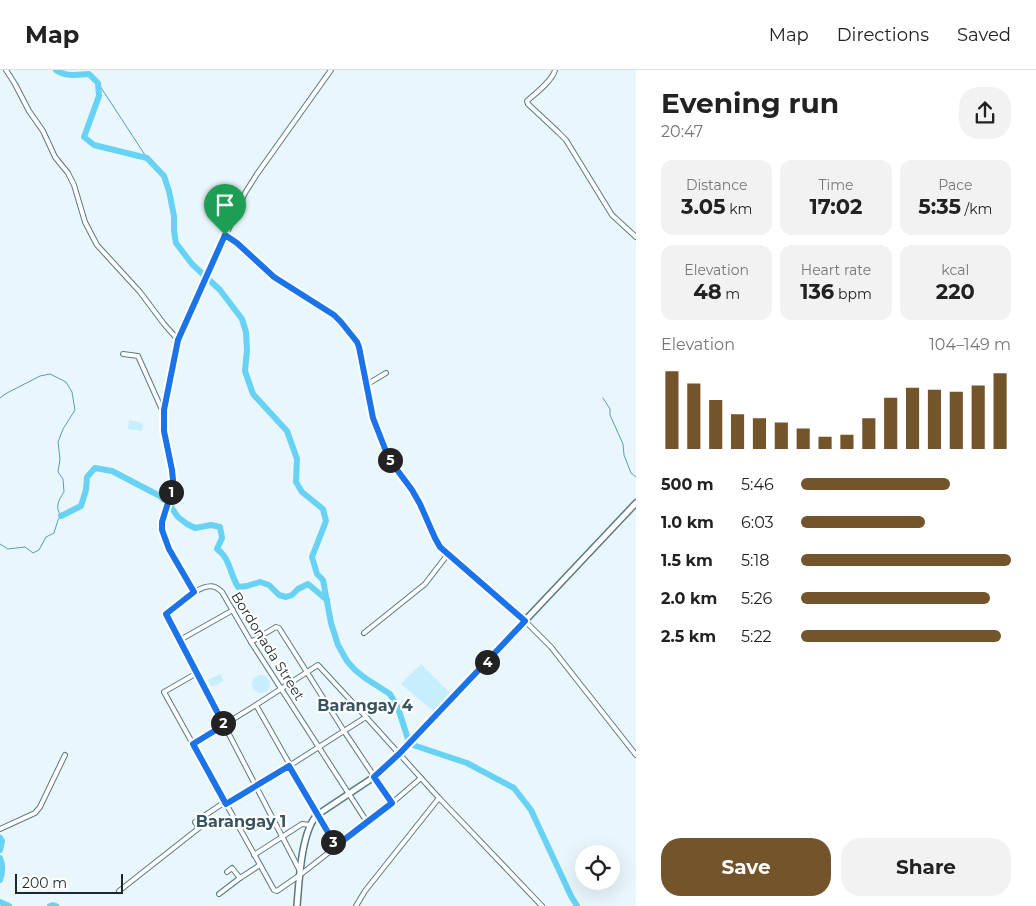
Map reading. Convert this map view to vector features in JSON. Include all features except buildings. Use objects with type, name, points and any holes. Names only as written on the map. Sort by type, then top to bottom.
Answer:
[{"type":"main road","points":[[297,906],[305,845],[310,825],[317,815],[374,777],[399,754],[636,503]]},
{"type":"street","points":[[6,70],[29,112],[43,131],[54,158],[68,173],[74,185],[84,222],[93,240],[140,292],[178,340]]},
{"type":"street","points":[[300,873],[283,836],[166,614],[194,592],[164,538],[162,530],[162,522],[172,490],[172,470],[164,431],[164,414],[178,340],[245,193],[331,70]]},
{"type":"street","points":[[555,70],[554,74],[537,93],[527,101],[528,104],[566,140],[612,215],[636,237]]},
{"type":"street","points":[[225,235],[237,243],[286,286],[325,308],[341,322],[357,342],[373,418],[389,459],[412,490],[440,547],[525,621],[551,647],[636,755]]},
{"type":"street","points":[[123,354],[138,356],[148,382],[164,414]]},
{"type":"street","points":[[366,384],[386,373]]},
{"type":"street","points":[[364,633],[425,584],[448,554]]},
{"type":"street","name":"Bordonada Street","points":[[194,592],[210,586],[222,592],[367,822]]},
{"type":"street","points":[[180,640],[233,610]]},
{"type":"street","points":[[252,642],[279,628],[392,803]]},
{"type":"street","points":[[193,744],[318,665],[439,798],[542,906]]},
{"type":"street","points":[[197,673],[164,692],[274,890],[277,890],[336,846],[421,778]]},
{"type":"street","points":[[256,705],[336,846]]},
{"type":"street","points":[[119,891],[198,828],[195,822],[289,766],[366,716]]},
{"type":"street","points":[[0,829],[35,813],[40,807],[66,755]]},
{"type":"street","points":[[356,906],[365,891],[439,798]]},
{"type":"street","points":[[254,855],[302,824],[310,825]]},
{"type":"street","points":[[219,894],[260,866]]},
{"type":"street","points":[[227,872],[232,868],[240,878]]},
{"type":"shaded area","points":[[129,420],[143,423],[142,431],[128,429]]},
{"type":"shaded area","points":[[421,664],[452,695],[436,713],[401,684]]},
{"type":"shaded area","points":[[220,674],[224,681],[212,687],[208,680]]},
{"type":"shaded area","points":[[261,675],[267,678],[270,684],[267,690],[261,693],[255,690],[252,684],[255,678]]},
{"type":"waterway","points":[[56,70],[68,75],[89,74],[98,83],[99,96],[84,137],[94,145],[147,158],[164,176],[174,216],[176,243],[192,264],[220,290],[242,319],[246,332],[245,371],[253,394],[287,431],[297,459],[296,482],[302,492],[323,509],[326,521],[312,557],[317,574],[323,580],[331,623],[338,645],[347,661],[365,678],[390,694],[398,708],[408,739],[413,745],[467,763],[514,788],[531,810],[577,906]]},
{"type":"waterway","points":[[98,83],[147,158]]},
{"type":"waterway","points":[[0,398],[40,376],[50,374],[66,382],[72,392],[75,410],[63,429],[58,442],[60,459],[58,472],[63,479],[64,492],[58,504],[61,516],[54,533],[46,537],[39,550],[33,553],[25,547],[8,549],[0,544]]},
{"type":"waterway","points":[[603,398],[610,409],[610,415],[623,444],[624,455],[631,473],[636,477]]},
{"type":"waterway","points":[[61,516],[81,506],[86,490],[87,477],[95,468],[112,471],[160,496],[178,517],[187,524],[195,528],[211,525],[220,527],[222,538],[217,549],[225,557],[238,587],[260,582],[269,585],[279,595],[286,597],[308,584],[327,600]]},
{"type":"waterway","points":[[0,838],[2,841],[0,850]]},
{"type":"waterway","points":[[0,858],[2,863],[0,880]]},
{"type":"waterway","points":[[0,902],[9,906]]},
{"type":"waterway","points":[[50,906],[56,906]]},
{"type":"district","name":"Barangay 4","points":[[365,705]]},
{"type":"district","name":"Barangay 1","points":[[241,821]]},
{"type":"route","points":[[225,235],[237,243],[286,286],[334,315],[357,342],[373,418],[389,459],[417,497],[440,547],[525,621],[399,754],[374,777],[392,803],[336,846],[289,766],[226,804],[193,744],[224,725],[166,614],[194,592],[169,549],[162,530],[162,522],[172,490],[173,480],[164,431],[164,410],[178,340],[225,235]]}]
